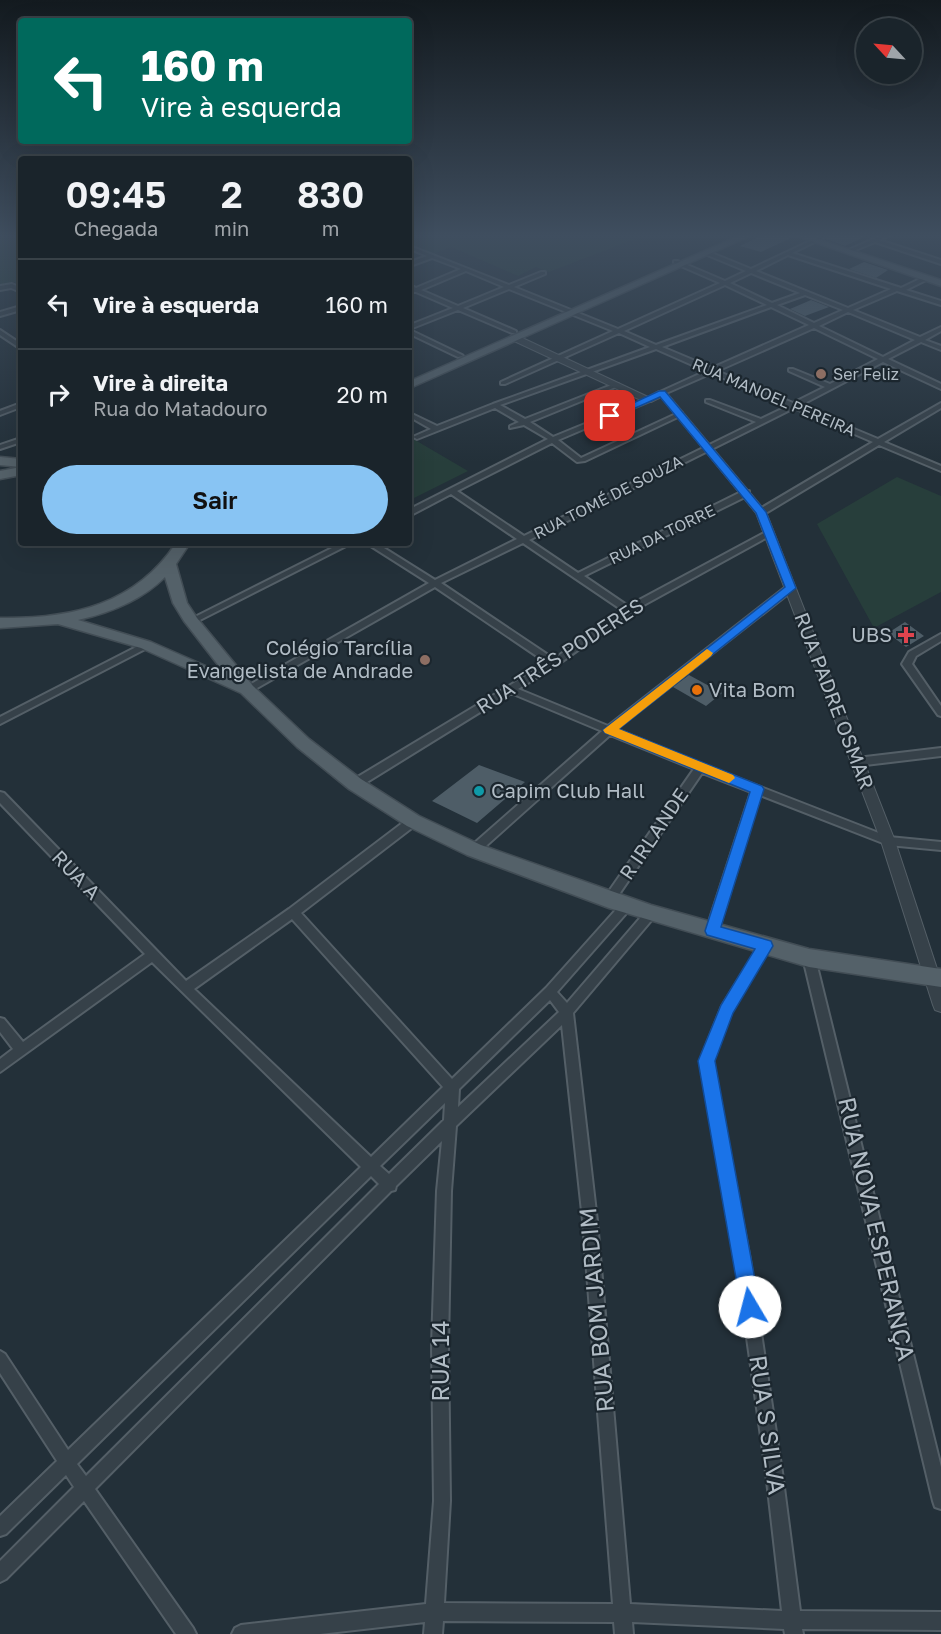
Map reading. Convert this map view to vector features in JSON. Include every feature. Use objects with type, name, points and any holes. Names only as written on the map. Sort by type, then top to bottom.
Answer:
[{"type":"main road","points":[[412,381],[569,311]]},
{"type":"main road","points":[[412,381],[460,356],[515,335]]},
{"type":"main road","points":[[0,460],[18,463]]},
{"type":"main road","points":[[0,476],[18,472]]},
{"type":"main road","points":[[0,623],[56,619],[99,610],[127,598],[151,582],[169,564],[181,546]]},
{"type":"main road","points":[[169,564],[180,603],[190,621],[247,690],[303,743],[355,784],[413,821],[474,849],[618,903],[651,913],[809,958],[936,977]]},
{"type":"main road","points":[[56,619],[146,645],[247,690]]},
{"type":"street","points":[[0,315],[14,310]]},
{"type":"street","points":[[412,326],[449,310]]},
{"type":"street","points":[[463,310],[558,359],[648,400]]},
{"type":"street","points":[[503,383],[665,310]]},
{"type":"street","points":[[417,437],[495,405],[758,310]]},
{"type":"street","points":[[784,310],[941,387]]},
{"type":"street","name":"RUA MANOEL PEREIRA","points":[[569,311],[795,405],[941,469]]},
{"type":"street","points":[[412,511],[552,440],[648,400],[846,311],[941,348]]},
{"type":"street","name":"RUA TOMÉ DE SOUZA","points":[[247,690],[435,584],[708,446],[795,405],[941,329]]},
{"type":"street","points":[[0,332],[18,342]]},
{"type":"street","points":[[412,333],[460,356]]},
{"type":"street","points":[[792,370],[830,387]]},
{"type":"street","points":[[512,427],[616,385]]},
{"type":"street","name":"RUA PADRE OSMAR","points":[[662,393],[761,512],[888,841],[936,977],[941,1005]]},
{"type":"street","points":[[708,400],[760,421]]},
{"type":"street","points":[[495,405],[552,440],[576,459],[585,459],[680,414]]},
{"type":"street","points":[[761,512],[941,405]]},
{"type":"street","points":[[0,412],[18,406]]},
{"type":"street","points":[[412,416],[436,429]]},
{"type":"street","points":[[0,447],[18,441]]},
{"type":"street","points":[[451,491],[628,610]]},
{"type":"street","name":"RUA DA TORRE","points":[[578,576],[746,493]]},
{"type":"street","name":"RUA TRÊS PODERES","points":[[355,784],[554,663],[628,610],[769,534]]},
{"type":"street","points":[[190,621],[342,546]]},
{"type":"street","points":[[375,546],[554,663]]},
{"type":"street","points":[[474,849],[609,730],[790,588]]},
{"type":"street","points":[[941,637],[912,654],[907,663],[941,713]]},
{"type":"street","points":[[0,721],[146,645]]},
{"type":"street","points":[[509,689],[700,768],[888,841],[941,846]]},
{"type":"street","points":[[857,762],[941,752]]},
{"type":"street","name":"R IRLANDE","points":[[0,1528],[550,992],[618,903],[700,768]]},
{"type":"street","points":[[712,931],[758,789]]},
{"type":"street","name":"RUA A","points":[[0,796],[185,988],[390,1185]]},
{"type":"street","points":[[185,988],[293,912],[413,821]]},
{"type":"street","points":[[293,912],[453,1089]]},
{"type":"street","points":[[0,1573],[451,1122],[567,1012],[651,913]]},
{"type":"street","name":"RUA S SILVA","points":[[765,946],[726,1010],[706,1061],[743,1260],[774,1472],[793,1627]]},
{"type":"street","points":[[0,1066],[153,955]]},
{"type":"street","name":"RUA NOVA ESPERANÇA","points":[[809,958],[941,1501]]},
{"type":"street","points":[[550,992],[567,1012]]},
{"type":"street","name":"RUA BOM JARDIM","points":[[567,1012],[590,1221],[624,1634]]},
{"type":"street","points":[[0,1023],[22,1050]]},
{"type":"street","name":"RUA 14","points":[[433,1634],[442,1501],[440,1346],[444,1191],[453,1089]]},
{"type":"street","points":[[0,1359],[67,1463],[187,1634]]},
{"type":"street","points":[[241,1634],[435,1612],[622,1613],[793,1627],[941,1621]]},
{"type":"green space","points":[[412,438],[468,471],[412,499]]},
{"type":"green space","points":[[897,477],[941,496],[941,592],[874,628],[817,524]]},
{"type":"building","points":[[793,310],[820,310],[805,316]]},
{"type":"building","name":"UBS","points":[[905,622],[924,636],[906,647],[888,633]]},
{"type":"building","name":"Vita Bom","points":[[689,675],[722,693],[706,706],[673,687]]},
{"type":"building","name":"Capim Club Hall","points":[[479,765],[525,782],[477,823],[432,801]]},
{"type":"slow traffic","points":[[707,653],[609,730],[729,778]]},
{"type":"place","name":"Ser Feliz","points":[[821,374]]},
{"type":"place","name":"UBS","points":[[906,635]]},
{"type":"place","name":"Colégio Tarcília Evangelista de Andrade","points":[[425,660]]},
{"type":"place","name":"Vita Bom","points":[[697,690]]},
{"type":"place","name":"Capim Club Hall","points":[[479,791]]},
{"type":"route","points":[[610,416],[662,393],[761,512],[790,588],[609,730],[700,768],[758,789],[712,931],[765,946],[726,1010],[706,1061],[750,1307]]}]
